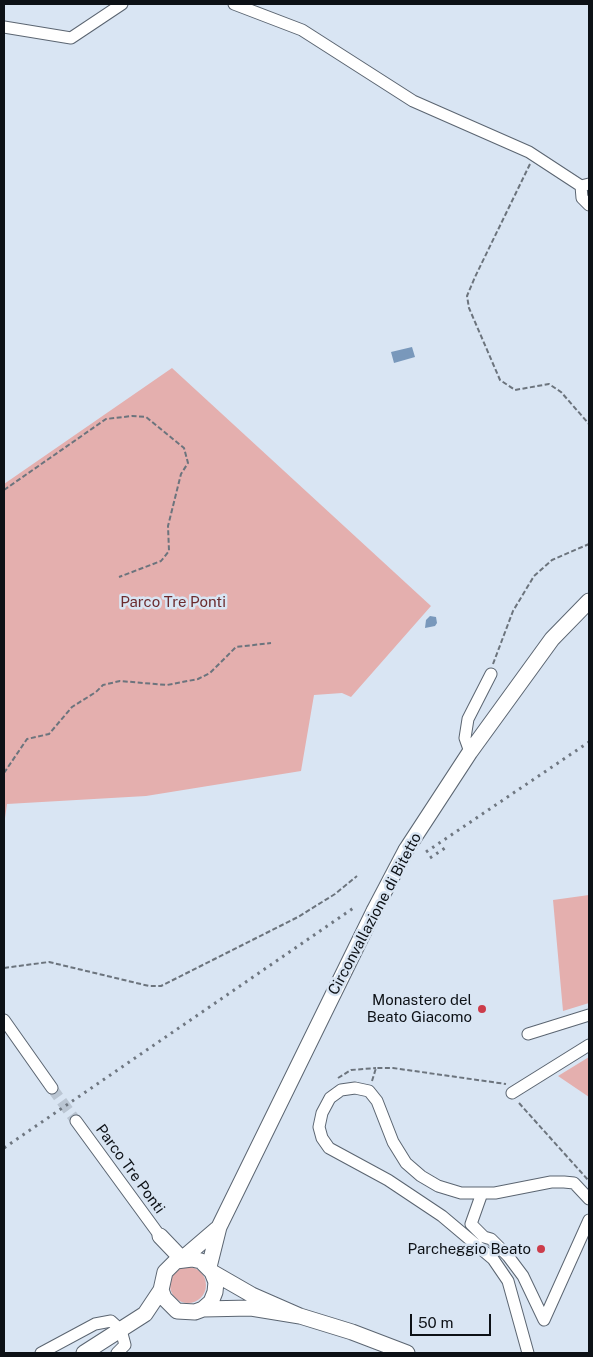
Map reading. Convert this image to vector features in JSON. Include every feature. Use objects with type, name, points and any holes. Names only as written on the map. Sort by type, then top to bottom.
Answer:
[{"type":"main road","name":"Circonvallazione di Bitetto","points":[[219,1227],[406,850],[470,752],[552,639],[589,602]]},
{"type":"main road","points":[[84,1353],[127,1327],[155,1302],[161,1290],[164,1272],[219,1227]]},
{"type":"main road","points":[[203,1309],[211,1302],[215,1292],[216,1282],[211,1270],[219,1227]]},
{"type":"main road","points":[[160,1236],[176,1262]]},
{"type":"main road","points":[[176,1262],[202,1262],[211,1270],[252,1295],[300,1316],[352,1332],[407,1353]]},
{"type":"main road","points":[[161,1290],[170,1306],[177,1311],[186,1313],[203,1309],[250,1308],[300,1316]]},
{"type":"main road","points":[[127,1327],[177,1311]]},
{"type":"street","points":[[4,27],[71,38],[122,4]]},
{"type":"street","points":[[234,4],[302,30],[413,101],[534,155],[585,185],[582,198],[589,205]]},
{"type":"street","points":[[470,752],[465,738],[468,719],[491,674]]},
{"type":"street","points":[[528,1034],[589,1015]]},
{"type":"street","points":[[4,1020],[52,1088]]},
{"type":"street","points":[[510,1089],[589,1045]]},
{"type":"street","points":[[528,1353],[508,1281],[493,1259],[442,1216],[388,1180],[329,1148],[322,1138],[319,1127],[321,1120],[330,1098],[340,1090],[355,1088],[369,1091],[377,1101],[393,1142],[406,1163],[420,1176],[438,1186],[461,1193],[482,1193],[510,1191],[551,1182],[564,1182],[574,1183],[589,1199]]},
{"type":"street","name":"Parco Tre Ponti","points":[[76,1121],[160,1236]]},
{"type":"street","points":[[482,1193],[471,1224],[484,1237],[491,1239],[508,1256],[523,1276],[544,1320],[589,1220]]},
{"type":"street","points":[[41,1353],[96,1324],[111,1321],[127,1327],[125,1345],[117,1353]]},
{"type":"path","points":[[534,155],[474,277],[467,296],[469,308],[500,380],[515,390],[549,384],[561,392],[589,424]]},
{"type":"path","points":[[4,490],[106,419],[132,416],[146,417],[184,448],[188,463],[181,474],[168,526],[169,551],[161,562],[119,577]]},
{"type":"path","points":[[491,674],[494,659],[512,611],[534,576],[552,560],[589,544]]},
{"type":"path","points":[[4,773],[27,739],[49,734],[72,707],[96,692],[103,685],[120,681],[167,685],[198,679],[210,673],[236,646],[271,644]]},
{"type":"path","points":[[4,968],[49,962],[149,986],[161,986],[298,916],[334,894],[356,876]]},
{"type":"path","points":[[369,1091],[376,1068],[393,1068],[510,1089],[521,1106],[589,1181]]},
{"type":"green space","name":"Parco Tre Ponti","points":[[172,368],[431,606],[351,697],[342,693],[314,695],[301,771],[146,796],[7,804],[4,825],[4,484]]},
{"type":"green space","points":[[589,895],[589,1003],[563,1011],[553,900]]},
{"type":"green space","points":[[589,1057],[589,1097],[558,1076]]},
{"type":"green space","points":[[188,1267],[200,1273],[206,1285],[200,1297],[188,1303],[176,1297],[170,1285],[176,1273]]},
{"type":"water","points":[[412,347],[415,357],[394,363],[391,352]]},
{"type":"water","points":[[430,616],[436,617],[437,623],[435,626],[425,628],[426,620]]},
{"type":"tunnel","points":[[52,1088],[76,1121]]},
{"type":"railway","points":[[426,852],[589,742]]},
{"type":"railway","points":[[430,858],[445,848]]},
{"type":"railway","points":[[4,1148],[355,907]]},
{"type":"place","name":"Monastero del Beato Giacomo","points":[[482,1009]]},
{"type":"place","name":"Parcheggio Beato","points":[[541,1249]]}]
